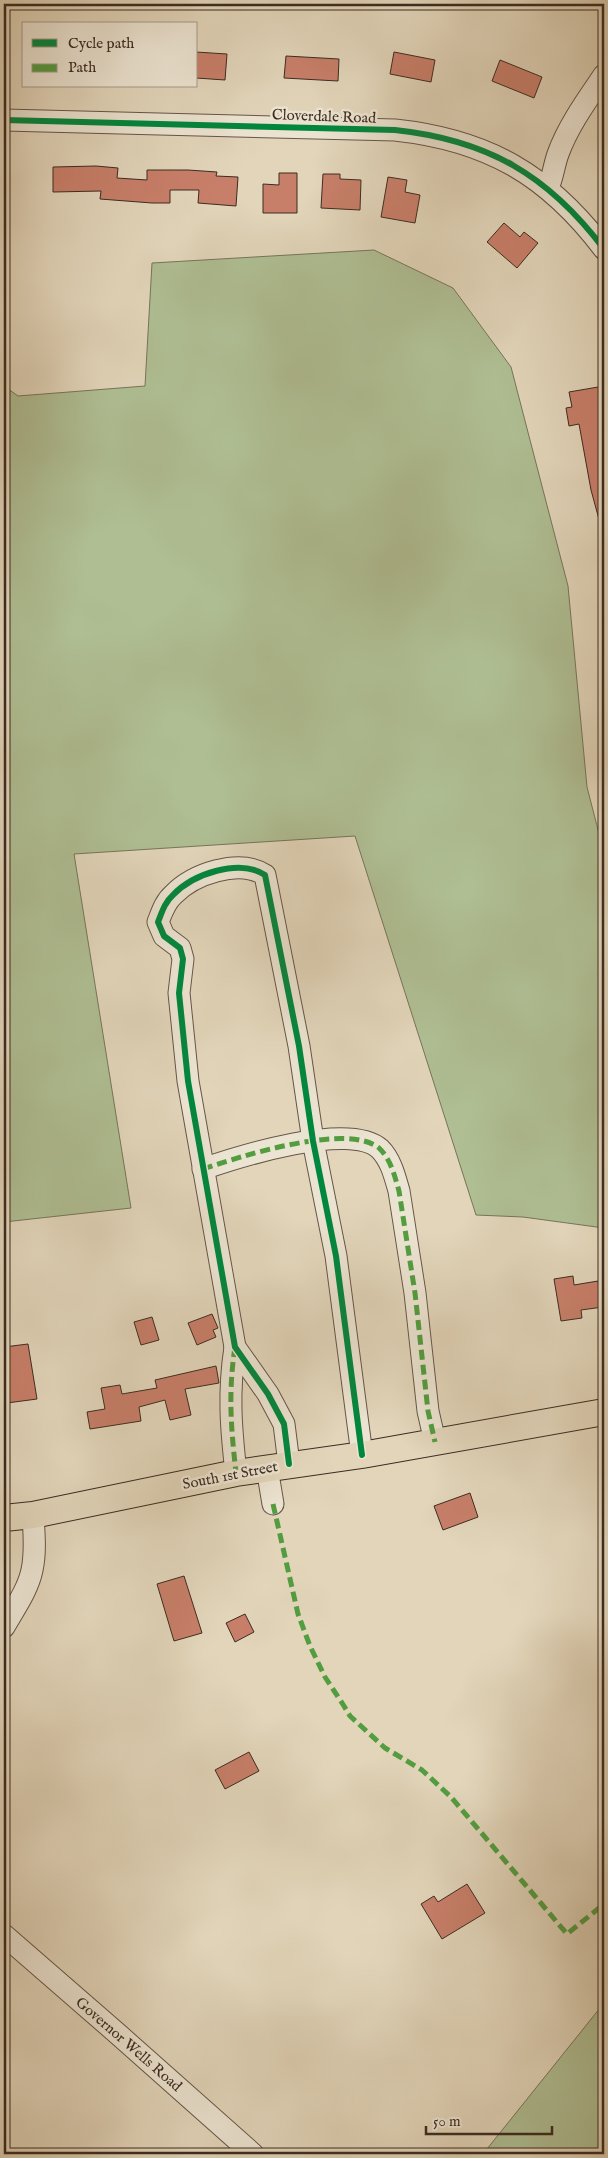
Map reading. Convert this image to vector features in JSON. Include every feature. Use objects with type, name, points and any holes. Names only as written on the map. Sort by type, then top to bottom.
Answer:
[{"type":"main road","name":"South 1st Street","points":[[4,1518],[33,1515],[236,1473],[362,1455],[604,1412]]},
{"type":"street","points":[[548,188],[555,172],[557,155],[570,126],[604,76]]},
{"type":"street","name":"Cloverdale Road","points":[[4,120],[395,130],[420,133],[468,145],[506,161],[528,173],[548,188],[585,223],[604,249]]},
{"type":"street","points":[[236,1473],[229,1410],[230,1378],[234,1347],[188,1081],[179,993],[183,959],[180,948],[164,936],[158,922],[163,908],[184,885],[201,876],[226,869],[246,868],[257,870],[266,875],[299,1046],[314,1141],[336,1256],[362,1455]]},
{"type":"street","points":[[203,1169],[271,1149],[314,1141],[362,1140],[379,1148],[385,1155],[395,1176],[415,1294],[424,1382],[435,1442]]},
{"type":"street","points":[[234,1347],[268,1394],[284,1424],[273,1504]]},
{"type":"street","points":[[4,1627],[32,1571],[35,1546],[33,1515]]},
{"type":"street","name":"Governor Wells Road","points":[[4,1935],[253,2154]]},
{"type":"green space","points":[[374,250],[453,288],[511,367],[568,586],[587,787],[604,853],[604,1228],[523,1217],[476,1215],[355,836],[74,854],[131,1208],[4,1222],[4,386],[18,396],[145,386],[152,263]]},
{"type":"green space","points":[[604,2003],[604,2154],[483,2154]]},
{"type":"building","points":[[198,52],[227,54],[225,80],[198,78]]},
{"type":"building","points":[[394,52],[435,60],[431,82],[390,74]]},
{"type":"building","points":[[286,56],[339,59],[338,81],[284,78]]},
{"type":"building","points":[[500,60],[542,77],[534,98],[492,81]]},
{"type":"building","points":[[96,166],[118,168],[117,178],[147,180],[147,170],[217,172],[216,176],[238,177],[236,206],[198,203],[199,190],[170,190],[170,203],[100,199],[101,191],[53,192],[53,167]]},
{"type":"building","points":[[279,173],[297,173],[297,213],[263,213],[263,184],[279,185]]},
{"type":"building","points":[[323,174],[340,174],[340,179],[361,180],[360,210],[321,208]]},
{"type":"building","points":[[388,177],[407,180],[405,192],[420,195],[415,223],[381,217]]},
{"type":"building","points":[[504,223],[520,237],[524,232],[538,243],[517,268],[487,242]]},
{"type":"building","points":[[604,386],[604,522],[600,523],[591,490],[579,424],[569,426],[566,408],[572,407],[569,392]]},
{"type":"building","points":[[573,1276],[574,1285],[598,1281],[603,1307],[581,1310],[582,1318],[561,1321],[554,1279]]},
{"type":"building","points":[[212,1314],[218,1328],[213,1330],[216,1337],[197,1345],[188,1323]]},
{"type":"building","points":[[152,1317],[159,1340],[141,1345],[134,1322]]},
{"type":"building","points":[[28,1344],[37,1399],[7,1403],[4,1380],[4,1347]]},
{"type":"building","points":[[216,1366],[219,1383],[185,1389],[191,1415],[170,1420],[165,1400],[139,1407],[141,1421],[90,1429],[87,1412],[105,1409],[101,1388],[120,1385],[122,1394],[157,1388],[155,1380]]},
{"type":"building","points":[[470,1493],[478,1517],[443,1530],[434,1506]]},
{"type":"building","points":[[184,1576],[202,1633],[174,1641],[157,1584]]},
{"type":"building","points":[[245,1614],[254,1632],[235,1642],[226,1623]]},
{"type":"building","points":[[249,1752],[259,1771],[225,1789],[215,1770]]},
{"type":"building","points":[[467,1884],[485,1913],[442,1939],[421,1904],[434,1896],[438,1902]]},
{"type":"marked path","points":[[203,1169],[266,1150],[320,1140],[345,1139],[365,1141],[384,1153],[392,1169],[399,1191],[415,1293],[428,1411],[435,1442]]},
{"type":"marked path","points":[[235,1347],[231,1410],[236,1473]]},
{"type":"marked path","points":[[273,1504],[298,1614],[310,1646],[325,1677],[350,1716],[385,1748],[422,1770],[451,1797],[567,1934],[604,1904]]},
{"type":"cycle path","points":[[4,120],[395,130],[428,135],[459,142],[487,153],[538,181],[583,223],[604,249]]},
{"type":"cycle path","points":[[289,1464],[284,1424],[268,1394],[235,1347],[188,1081],[179,993],[183,959],[180,948],[164,936],[158,922],[168,901],[182,887],[204,875],[230,868],[254,870],[265,875],[299,1046],[313,1141],[336,1256],[362,1455]]}]
